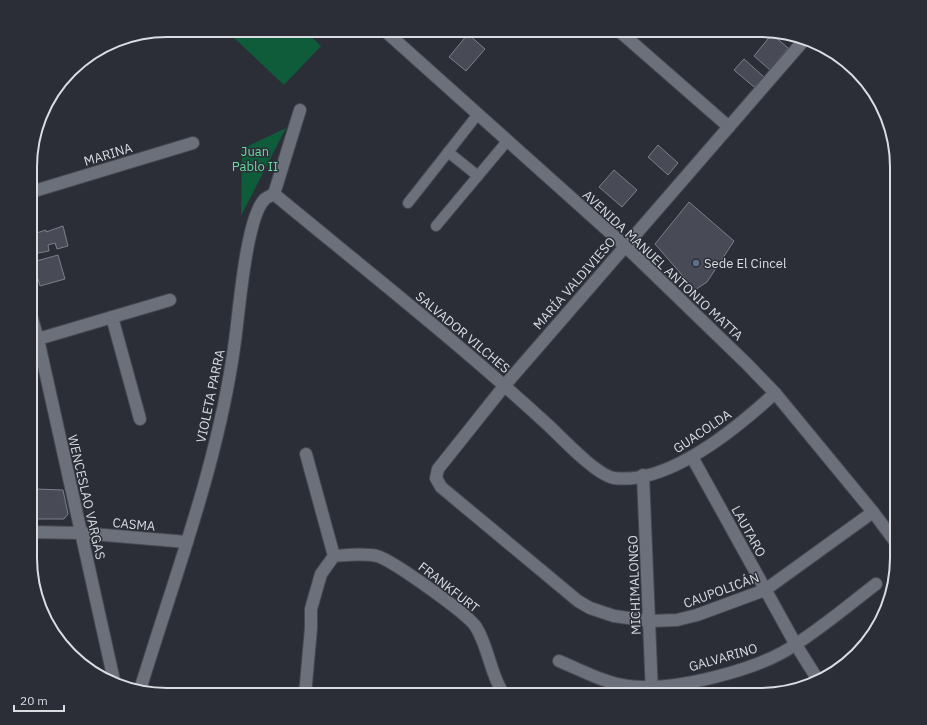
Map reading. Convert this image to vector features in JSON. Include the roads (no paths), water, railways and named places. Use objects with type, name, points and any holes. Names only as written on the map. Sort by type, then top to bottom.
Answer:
[{"type":"street","name":"AVENIDA MANUEL ANTONIO MATTA","points":[[392,37],[624,245],[748,364],[775,393],[890,535]]},
{"type":"street","points":[[626,37],[729,127]]},
{"type":"street","name":"MARÍA VALDIVIESO","points":[[436,478],[438,469],[505,385],[624,245],[801,44]]},
{"type":"street","points":[[274,194],[300,110]]},
{"type":"street","name":"MARINA","points":[[37,190],[193,144]]},
{"type":"street","name":"SALVADOR VILCHES","points":[[274,194],[505,385],[603,474],[620,478],[640,475]]},
{"type":"street","name":"VIOLETA PARRA","points":[[141,685],[206,478],[234,350],[251,232],[259,207],[264,199],[274,194]]},
{"type":"street","points":[[38,339],[170,300]]},
{"type":"street","points":[[112,317],[140,419]]},
{"type":"street","name":"WENCESLAO VARGAS","points":[[37,336],[113,676]]},
{"type":"street","name":"GUACOLDA","points":[[640,475],[669,468],[692,457],[751,415],[775,393]]},
{"type":"street","points":[[306,454],[334,556],[321,574],[312,609],[306,688]]},
{"type":"street","name":"LAUTARO","points":[[692,457],[796,645],[815,676]]},
{"type":"street","name":"MICHIMALONGO","points":[[640,475],[650,621],[652,688]]},
{"type":"street","name":"CAUPOLICÁN","points":[[436,478],[441,487],[578,601],[590,608],[614,616],[650,621],[677,620],[697,616],[765,590],[873,512]]},
{"type":"street","name":"CASMA","points":[[37,532],[81,533],[187,542]]},
{"type":"street","name":"FRANKFURT","points":[[334,556],[358,553],[378,556],[394,563],[462,613],[476,626],[500,688]]},
{"type":"street","name":"GALVARINO","points":[[664,688],[727,673],[775,656],[796,645],[876,584]]},
{"type":"street","name":"GALVARINO","points":[[559,661],[612,683],[638,688]]},
{"type":"lane","points":[[408,203],[478,114]]},
{"type":"lane","points":[[436,226],[508,140]]},
{"type":"lane","points":[[448,152],[478,176]]},
{"type":"place","name":"Sede El Cincel","points":[[696,263]]},
{"type":"park label","name":"Juan Pablo II","points":[[255,158]]}]
